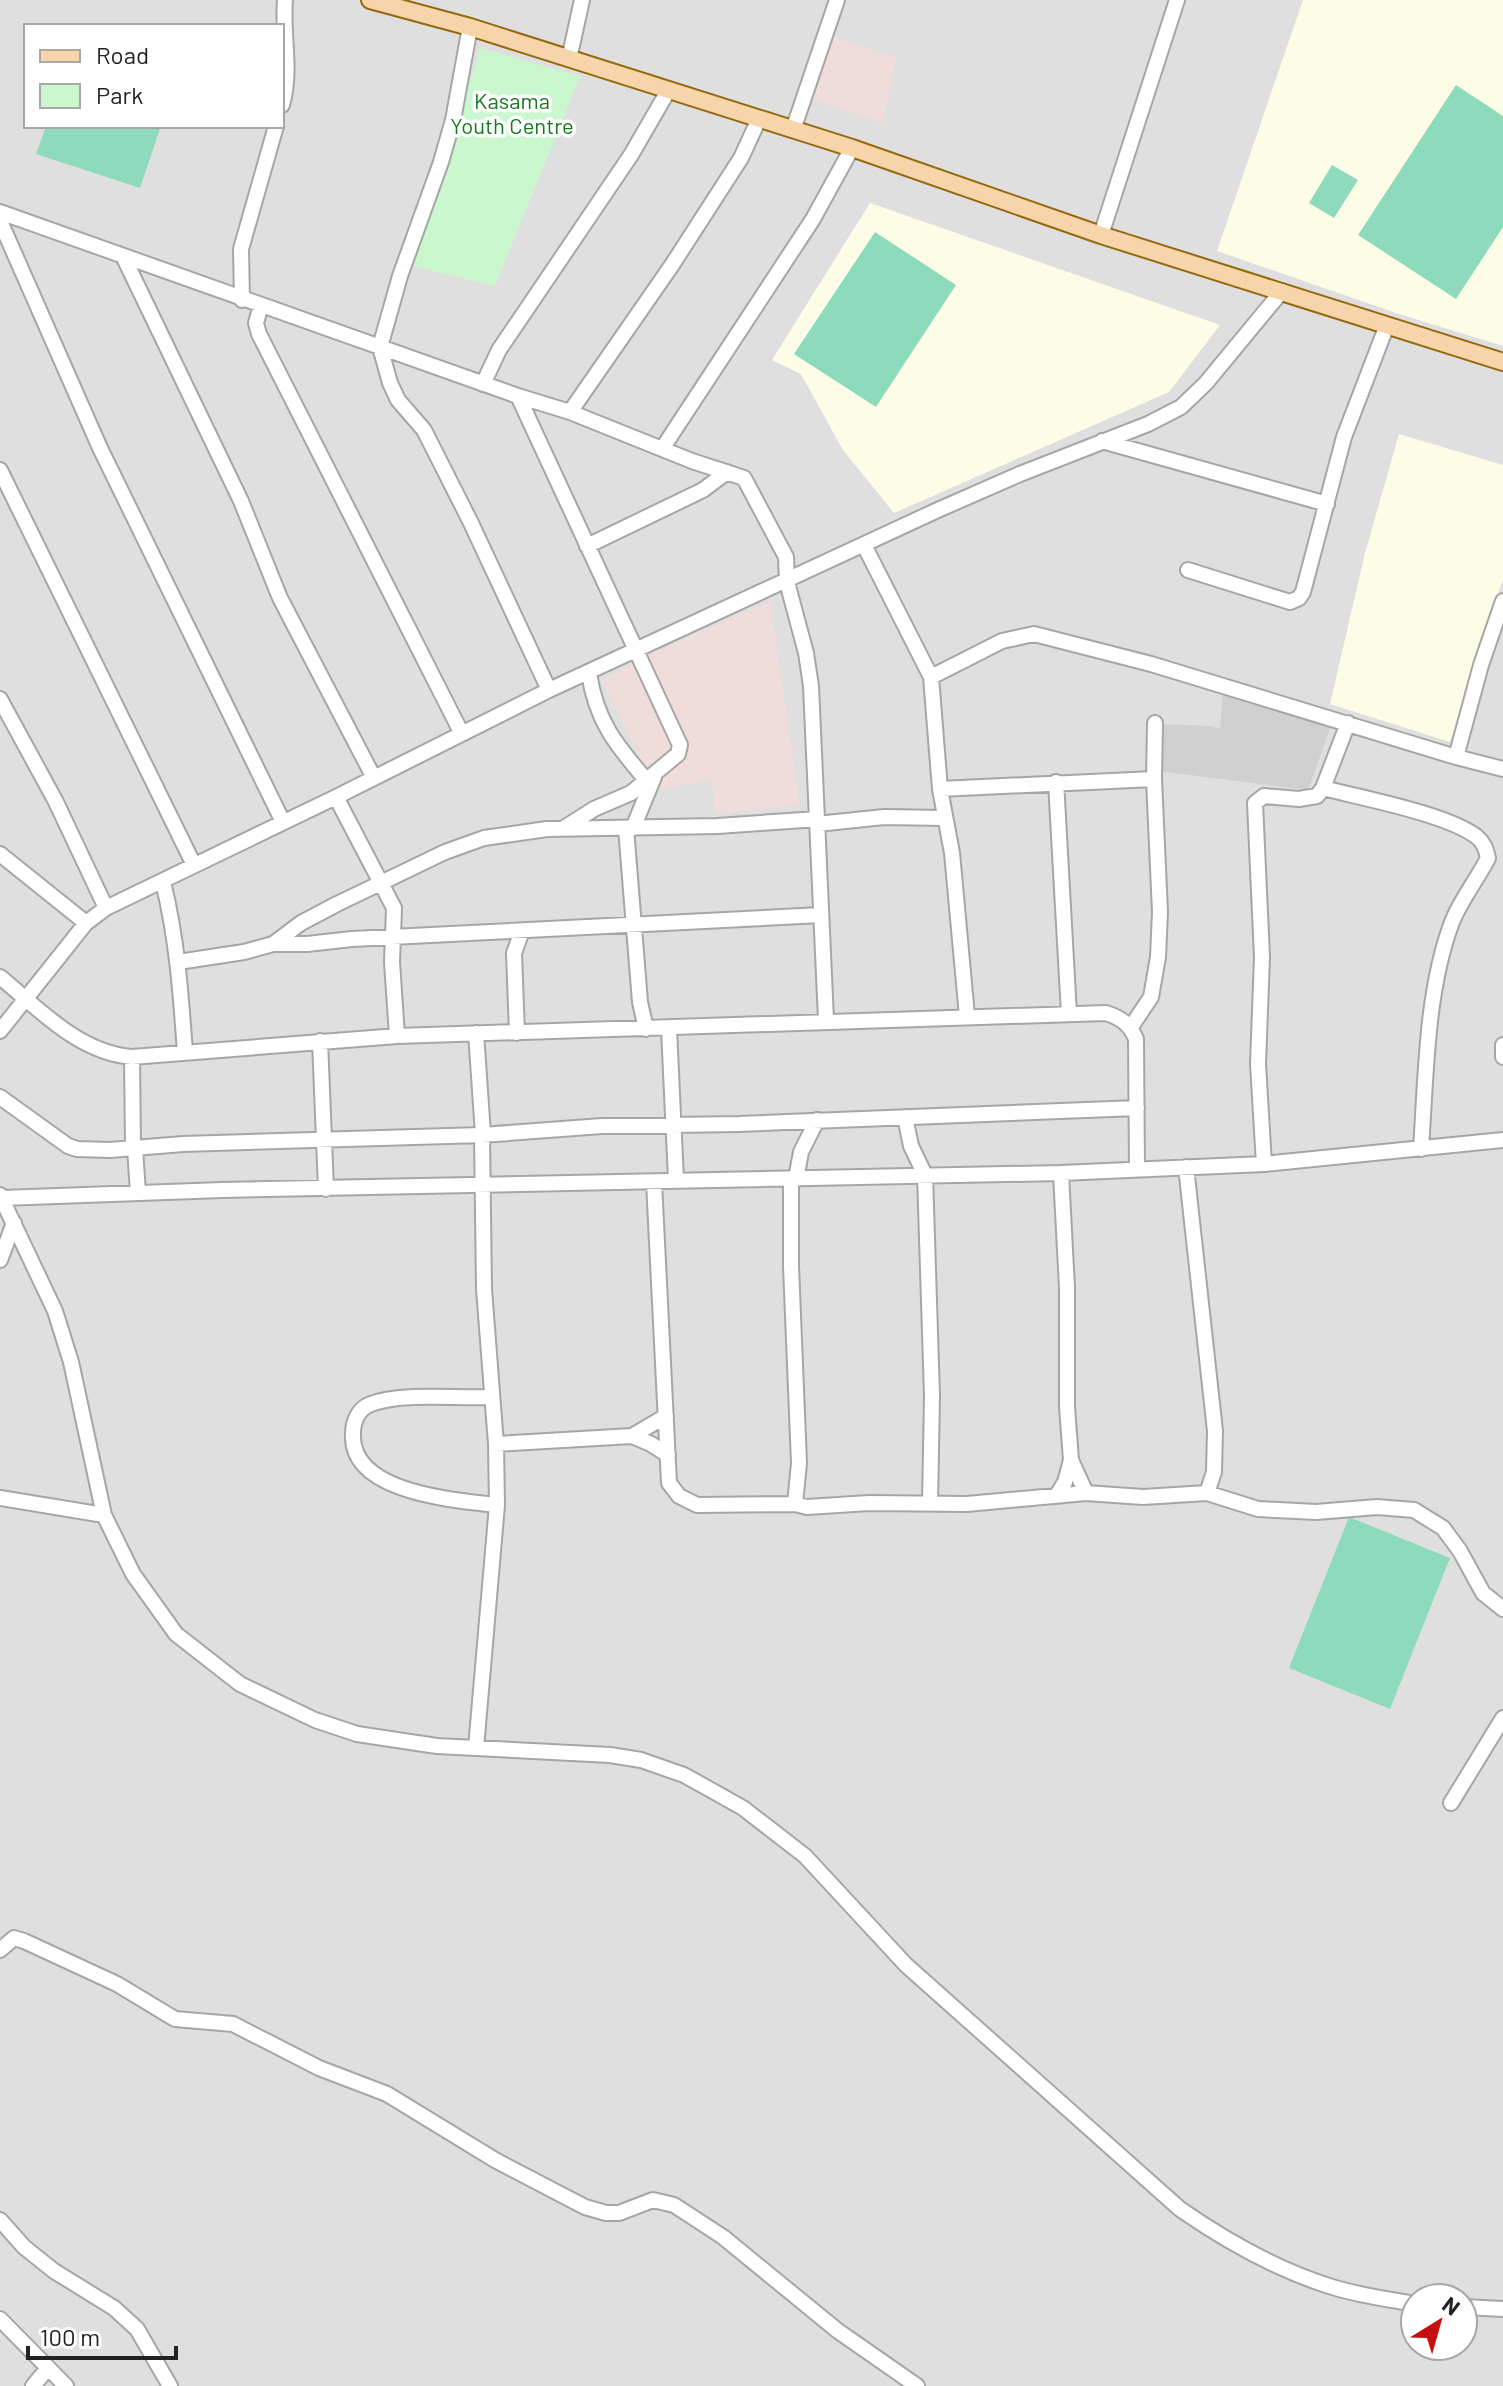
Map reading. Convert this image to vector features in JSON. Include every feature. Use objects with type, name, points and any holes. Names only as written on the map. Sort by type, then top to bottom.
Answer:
[{"type":"main road","points":[[370,0],[470,27],[852,148],[1101,235],[1503,362]]},
{"type":"street","points":[[284,98],[289,64],[285,0]]},
{"type":"street","points":[[569,59],[582,0]]},
{"type":"street","points":[[793,130],[837,0]]},
{"type":"street","points":[[1101,235],[1177,0]]},
{"type":"street","points":[[470,27],[445,148],[405,262],[380,347],[398,400],[424,430],[549,690]]},
{"type":"street","points":[[483,384],[499,350],[631,155],[668,91]]},
{"type":"street","points":[[570,412],[695,230],[741,158],[759,119]]},
{"type":"street","points":[[242,300],[241,249],[275,128]]},
{"type":"street","points":[[662,449],[806,231],[852,148]]},
{"type":"street","points":[[0,212],[242,300],[298,316],[483,384],[570,412],[662,449],[739,475],[748,483],[786,557],[787,582],[806,653],[811,686],[826,1020]]},
{"type":"street","points":[[0,221],[100,448],[283,822]]},
{"type":"street","points":[[124,258],[241,501],[280,598],[374,778]]},
{"type":"street","points":[[0,1031],[86,923],[106,908],[549,690],[1007,480],[1148,424],[1181,407],[1206,383],[1282,291]]},
{"type":"street","points":[[261,305],[256,323],[259,334],[461,732]]},
{"type":"street","points":[[1188,570],[1290,602],[1299,598],[1344,437],[1387,325]]},
{"type":"street","points":[[518,396],[680,745],[678,754],[631,793],[594,809],[564,828]]},
{"type":"street","points":[[1102,441],[1327,504]]},
{"type":"street","points":[[0,470],[194,865]]},
{"type":"street","points":[[587,546],[703,490],[727,472]]},
{"type":"street","points":[[864,545],[931,677],[940,789],[952,853],[967,1016]]},
{"type":"street","points":[[1456,757],[1499,623],[1503,601]]},
{"type":"street","points":[[931,677],[1002,641],[1034,634],[1151,664],[1503,769]]},
{"type":"street","points":[[589,673],[603,725],[651,777]]},
{"type":"street","points":[[0,699],[56,802],[106,908]]},
{"type":"street","points":[[1131,1027],[1151,997],[1158,957],[1160,912],[1154,779],[1155,723]]},
{"type":"street","points":[[1264,1164],[1258,1064],[1262,957],[1255,803],[1264,796],[1310,799],[1317,796],[1348,723]]},
{"type":"street","points":[[646,1029],[640,1002],[630,828],[651,777]]},
{"type":"street","points":[[940,789],[1154,779]]},
{"type":"street","points":[[1056,782],[1069,1014]]},
{"type":"street","points":[[1323,788],[1446,822],[1476,836],[1486,846],[1488,858],[1462,899],[1442,953],[1427,1053],[1421,1149]]},
{"type":"street","points":[[336,797],[394,908],[392,938],[397,1036]]},
{"type":"street","points":[[273,944],[301,923],[465,844],[510,834],[564,828],[718,826],[884,817],[945,818]]},
{"type":"street","points":[[0,854],[86,923]]},
{"type":"street","points":[[163,882],[173,920],[185,1053]]},
{"type":"street","points":[[178,962],[244,952],[273,944],[821,915]]},
{"type":"street","points":[[517,1033],[514,953],[522,931]]},
{"type":"street","points":[[0,977],[57,1025],[91,1047],[109,1054],[132,1057],[397,1036],[1106,1013],[1131,1027],[1136,1039],[1137,1169]]},
{"type":"street","points":[[669,1029],[676,1180]]},
{"type":"street","points":[[476,1033],[482,1134],[485,1300],[496,1444],[497,1505],[476,1748]]},
{"type":"street","points":[[320,1041],[326,1189]]},
{"type":"street","points":[[1503,1045],[1503,1057]]},
{"type":"street","points":[[132,1057],[138,1193]]},
{"type":"street","points":[[0,1097],[68,1146],[77,1149],[1137,1108]]},
{"type":"street","points":[[905,1117],[911,1146],[925,1175],[932,1396],[930,1503]]},
{"type":"street","points":[[795,1504],[799,1463],[791,1266],[794,1179],[801,1152],[817,1120]]},
{"type":"street","points":[[1399,2301],[1331,2287],[1270,2262],[1212,2231],[1180,2209],[906,1965],[805,1856],[743,1808],[684,1775],[641,1760],[610,1755],[437,1746],[357,1734],[315,1720],[240,1684],[176,1634],[133,1574],[104,1515],[71,1362],[55,1311],[1,1196],[1061,1173],[1264,1164],[1503,1140]]},
{"type":"street","points":[[1186,1167],[1215,1431],[1214,1472],[1207,1493]]},
{"type":"street","points":[[1057,1495],[1065,1482],[1071,1460],[1061,1173]]},
{"type":"street","points":[[654,1182],[669,1483],[679,1496],[690,1503],[795,1504],[807,1507],[1008,1502],[1086,1493],[1143,1497],[1207,1493],[1245,1506],[1284,1511],[1377,1507],[1414,1510],[1443,1528],[1460,1551],[1483,1593],[1503,1609]]},
{"type":"street","points":[[0,1260],[14,1223]]},
{"type":"street","points":[[492,1397],[409,1397],[367,1405],[357,1416],[353,1447],[357,1459],[370,1472],[405,1488],[497,1505]]},
{"type":"street","points":[[632,1436],[666,1416]]},
{"type":"street","points":[[496,1444],[632,1436],[668,1455]]},
{"type":"street","points":[[1071,1460],[1086,1493]]},
{"type":"street","points":[[1214,1472],[1226,1497]]},
{"type":"street","points":[[0,1498],[104,1515]]},
{"type":"street","points":[[1451,1803],[1503,1718]]},
{"type":"street","points":[[0,1950],[14,1938],[24,1941],[117,1984],[175,2019],[233,2024],[319,2068],[387,2094],[495,2160],[585,2207],[619,2213],[653,2200],[674,2205],[723,2237],[838,2331],[917,2386]]},
{"type":"street","points":[[0,2220],[24,2247],[54,2271],[114,2308],[137,2329],[170,2386]]},
{"type":"street","points":[[1479,2308],[1503,2309]]},
{"type":"street","points":[[0,2319],[66,2386]]},
{"type":"street","points":[[33,2386],[48,2368]]},
{"type":"shaded area","points":[[0,0],[1503,0],[1503,2386],[0,2386]]},
{"type":"shaded area","points":[[1303,0],[1503,0],[1503,346],[1399,314],[1217,251]]},
{"type":"shaded area","points":[[831,37],[896,57],[883,123],[809,99]]},
{"type":"shaded area","points":[[870,203],[1220,325],[1169,392],[894,513],[843,450],[801,374],[772,360]]},
{"type":"shaded area","points":[[1399,434],[1503,465],[1503,579],[1450,742],[1330,704],[1365,553]]},
{"type":"shaded area","points":[[770,602],[800,805],[715,814],[712,779],[656,790],[602,680],[658,650]]},
{"type":"shaded area","points":[[1223,690],[1331,726],[1308,790],[1159,771],[1159,724],[1220,729]]},
{"type":"green space","name":"Kasama Youth Centre","points":[[481,48],[580,76],[495,286],[409,265]]},
{"type":"green space","points":[[1456,85],[1503,116],[1503,227],[1456,299],[1358,235]]},
{"type":"green space","points":[[45,128],[160,128],[140,188],[36,154]]},
{"type":"green space","points":[[1332,165],[1358,180],[1334,218],[1309,203]]},
{"type":"green space","points":[[875,232],[956,285],[876,407],[794,354]]},
{"type":"green space","points":[[1349,1517],[1450,1558],[1390,1709],[1289,1668]]}]
